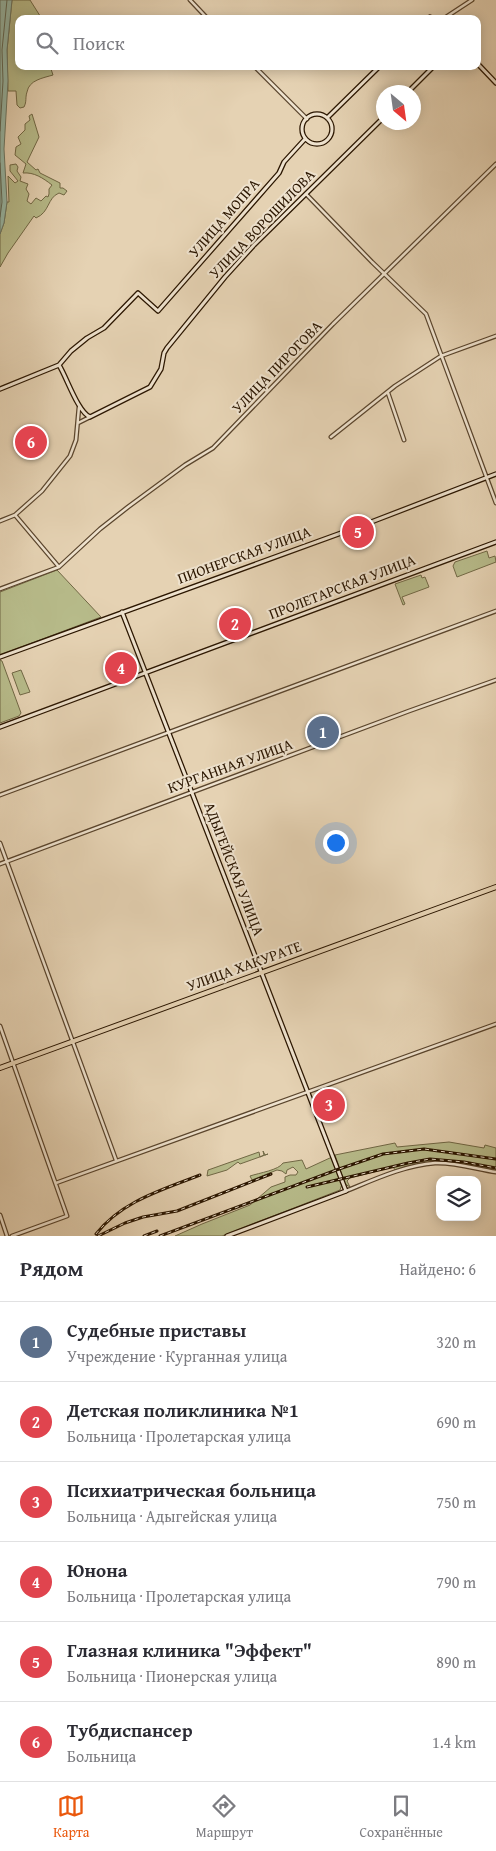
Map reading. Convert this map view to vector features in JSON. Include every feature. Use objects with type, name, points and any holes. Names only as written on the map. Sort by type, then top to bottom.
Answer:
[{"type":"main road","points":[[481,68],[496,83]]},
{"type":"main road","points":[[327,118],[376,70]]},
{"type":"main road","points":[[415,85],[430,70]]},
{"type":"main road","points":[[320,115],[327,118],[332,128],[327,140],[317,144],[305,139],[302,130],[307,119],[320,115]]},
{"type":"main road","name":"УЛИЦА ВОРОШИЛОВА","points":[[90,418],[150,387],[161,369],[164,353],[219,284],[254,245],[376,125]]},
{"type":"main road","name":"УЛИЦА МОПРА","points":[[59,365],[81,343],[104,328],[138,293],[158,311],[279,172],[284,162],[305,139]]},
{"type":"main road","points":[[0,389],[59,365],[75,395],[79,407],[90,418]]},
{"type":"main road","name":"ПИОНЕРСКАЯ УЛИЦА","points":[[0,658],[496,474]]},
{"type":"main road","name":"ПРОЛЕТАРСКАЯ УЛИЦА","points":[[0,727],[496,542]]},
{"type":"main road","name":"АДЫГЕЙСКАЯ УЛИЦА","points":[[122,612],[346,1191]]},
{"type":"main road","name":"УЛИЦА ХАКУРАТЕ","points":[[0,1068],[496,887]]},
{"type":"main road","points":[[227,1236],[346,1191]]},
{"type":"street","points":[[190,0],[204,15]]},
{"type":"street","points":[[450,15],[472,0]]},
{"type":"street","points":[[258,70],[307,119]]},
{"type":"street","name":"УЛИЦА ПИРОГОВА","points":[[59,567],[121,512],[185,465],[213,448],[333,324],[496,164]]},
{"type":"street","points":[[306,194],[426,314],[496,503]]},
{"type":"street","points":[[331,437],[395,386],[442,356],[496,336]]},
{"type":"street","points":[[388,393],[404,440]]},
{"type":"street","points":[[0,521],[15,514],[46,487],[74,450],[79,407]]},
{"type":"street","points":[[78,423],[90,418]]},
{"type":"street","points":[[0,589],[59,567],[15,514]]},
{"type":"street","points":[[0,795],[496,611]]},
{"type":"street","name":"КУРГАННАЯ УЛИЦА","points":[[0,864],[496,680]]},
{"type":"street","points":[[0,843],[116,1160]]},
{"type":"street","points":[[56,1182],[496,1024]]},
{"type":"street","points":[[0,1026],[67,1216],[12,1236]]},
{"type":"street","points":[[346,1191],[407,1169],[435,1163],[496,1172]]},
{"type":"street","points":[[0,1215],[8,1236]]},
{"type":"green space","points":[[12,0],[30,0],[39,15],[15,15],[15,70],[51,70],[53,75],[37,80],[30,85],[24,107],[20,108],[17,105],[16,91],[8,91],[7,50]]},
{"type":"green space","points":[[32,114],[39,137],[27,162],[36,170],[38,169],[40,173],[60,183],[60,188],[67,191],[64,195],[59,193],[55,195],[41,215],[36,218],[34,216],[0,267],[0,234],[4,223],[7,202],[9,202],[8,176],[15,183],[18,181],[10,171],[10,165],[16,164],[18,167],[17,171],[21,177],[20,181],[28,184],[26,189],[29,194],[27,201],[31,204],[36,198],[41,201],[46,196],[48,197],[49,189],[52,185],[31,173],[23,173],[26,164],[15,155],[16,147],[21,144],[18,137],[25,130],[25,124],[30,120],[29,116]]},
{"type":"green space","points":[[487,551],[489,558],[495,556],[496,562],[457,577],[453,566],[455,562]]},
{"type":"green space","points":[[57,570],[101,617],[0,655],[0,592]]},
{"type":"green space","points":[[421,575],[422,578],[425,577],[429,587],[402,597],[405,604],[403,605],[395,584]]},
{"type":"green space","points":[[0,660],[21,713],[19,716],[0,723]]},
{"type":"green space","points":[[21,670],[30,692],[20,695],[12,673]]},
{"type":"green space","points":[[449,1142],[484,1148],[485,1145],[496,1148],[496,1171],[435,1162],[396,1171],[393,1167],[350,1178],[347,1181],[350,1187],[345,1184],[335,1155],[395,1143],[397,1147]]},
{"type":"green space","points":[[259,1152],[260,1157],[240,1164],[238,1162],[227,1170],[207,1176],[208,1170]]},
{"type":"green space","points":[[332,1157],[342,1184],[340,1190],[222,1236],[175,1236],[250,1205],[271,1187],[285,1182],[285,1177],[296,1175],[298,1172],[293,1167],[287,1170],[286,1174],[277,1170],[252,1180],[250,1176],[273,1169],[283,1163],[302,1160],[306,1169]]},
{"type":"water","points":[[0,0],[12,0],[7,50],[8,81],[4,149],[7,202],[4,223],[0,234]]},
{"type":"railway","points":[[160,1236],[383,1154],[424,1149],[496,1159]]},
{"type":"railway","points":[[307,1187],[430,1159],[464,1162],[496,1168]]},
{"type":"railway","points":[[98,1236],[125,1223],[143,1217],[177,1211],[271,1174]]},
{"type":"railway","points":[[96,1234],[106,1223],[130,1205],[200,1175]]},
{"type":"railway","points":[[144,1236],[157,1231]]},
{"type":"place","name":"Тубдиспансер","points":[[31,442]]},
{"type":"place","name":"Глазная клиника \"Эффект\"","points":[[358,532]]},
{"type":"place","name":"Детская поликлиника №1","points":[[235,624]]},
{"type":"place","name":"Юнона","points":[[121,668]]},
{"type":"place","name":"Судебные приставы","points":[[323,732]]},
{"type":"place","name":"Психиатрическая больница","points":[[329,1105]]}]
